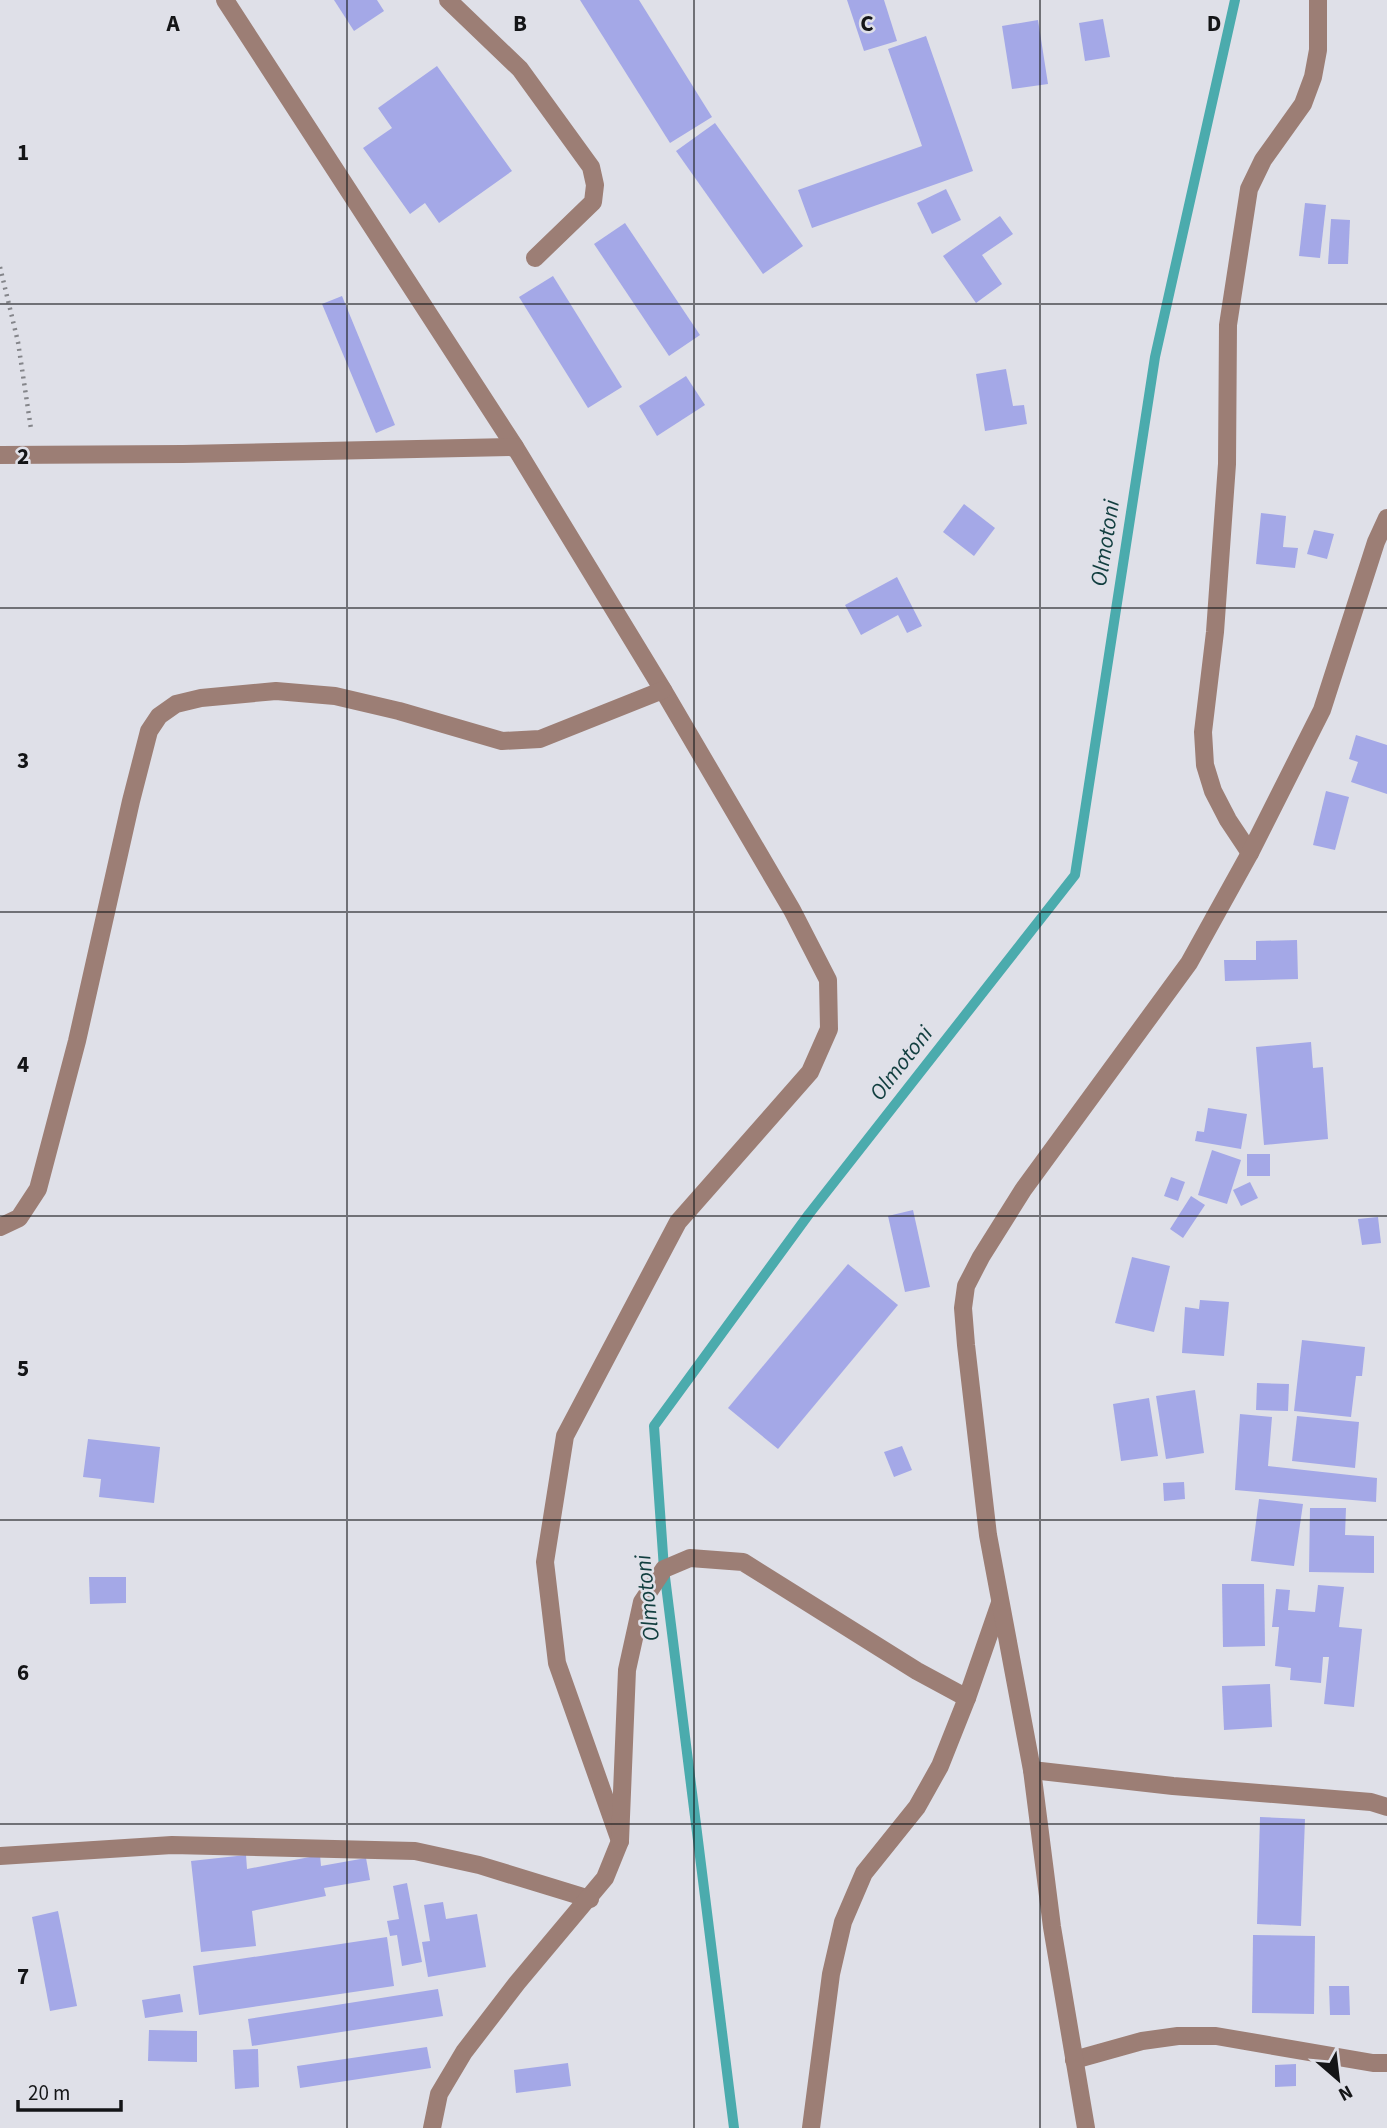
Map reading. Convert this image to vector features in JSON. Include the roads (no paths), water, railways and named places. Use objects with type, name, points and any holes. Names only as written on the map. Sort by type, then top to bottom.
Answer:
[{"type":"street","points":[[225,0],[514,447],[663,690],[792,910],[828,980],[829,1029],[810,1072],[678,1222],[565,1436],[545,1562],[557,1663],[620,1840]]},
{"type":"street","points":[[448,0],[520,69],[591,167],[595,185],[593,202],[535,258]]},
{"type":"street","points":[[1250,853],[1213,791],[1205,765],[1203,732],[1215,632],[1227,464],[1228,325],[1249,189],[1263,160],[1303,104],[1313,77],[1318,50],[1318,0]]},
{"type":"street","points":[[0,455],[514,447]]},
{"type":"street","points":[[1086,2128],[1052,1927],[1032,1770],[988,1535],[962,1308],[966,1286],[1023,1190],[1189,963],[1250,853],[1322,710],[1376,542],[1387,518]]},
{"type":"street","points":[[0,1227],[19,1218],[38,1189],[77,1041],[149,731],[159,716],[176,704],[201,698],[276,691],[335,696],[399,711],[502,741],[540,739],[663,690]]},
{"type":"street","points":[[432,2128],[439,2094],[464,2052],[516,1983],[606,1878],[620,1840],[627,1670],[642,1602],[664,1569],[690,1558],[743,1562],[917,1671],[967,1698]]},
{"type":"street","points":[[811,2128],[831,1974],[843,1922],[864,1873],[917,1807],[940,1766],[1001,1600]]},
{"type":"street","points":[[1032,1770],[1173,1786],[1371,1802],[1387,1807]]},
{"type":"street","points":[[0,1856],[172,1845],[415,1851],[479,1865],[590,1899]]},
{"type":"street","points":[[1074,2060],[1142,2041],[1178,2036],[1216,2036],[1373,2063],[1387,2063]]},
{"type":"waterway","name":"Olmotoni","points":[[734,2128],[664,1569],[654,1426],[809,1214],[1075,875],[1155,357],[1235,0]]}]
